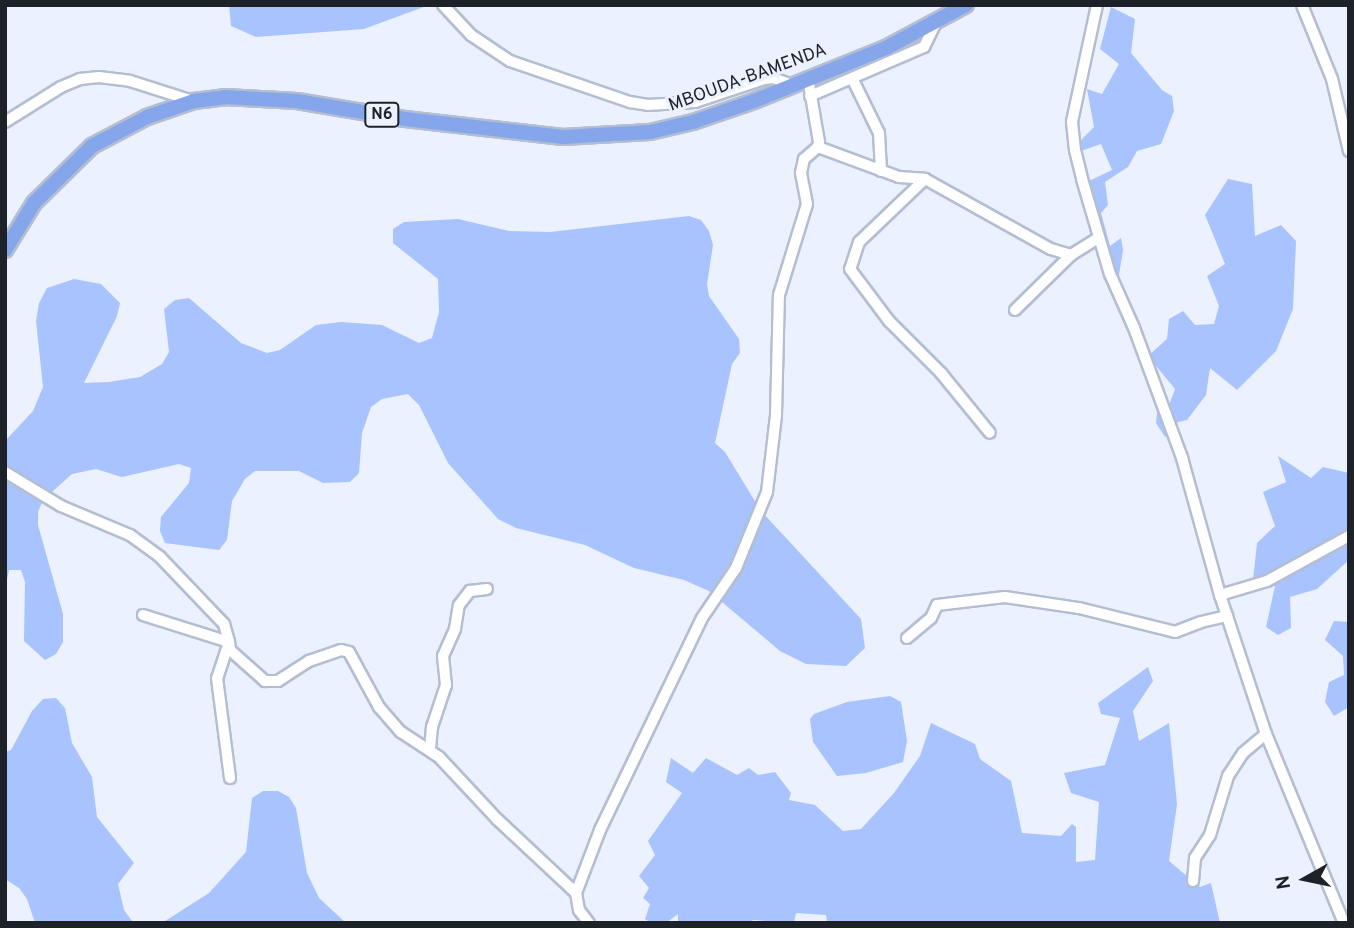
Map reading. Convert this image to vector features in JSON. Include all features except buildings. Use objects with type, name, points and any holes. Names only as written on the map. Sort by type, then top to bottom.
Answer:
[{"type":"highway","name":"MBOUDA-BAMENDA","points":[[5,250],[34,203],[64,170],[92,146],[147,117],[194,101],[225,97],[297,101],[485,129],[563,137],[610,136],[694,122],[792,85],[935,24],[966,5]]},
{"type":"street","points":[[443,5],[471,35],[497,53],[615,99],[648,105],[678,104],[715,97],[764,79],[773,78],[792,85]]},
{"type":"street","points":[[1097,5],[1072,122],[1075,150],[1098,238],[1182,458],[1220,595],[1266,734],[1344,923]]},
{"type":"street","points":[[1302,5],[1329,68],[1349,151]]},
{"type":"street","points":[[810,96],[853,80],[924,47],[935,24]]},
{"type":"street","points":[[5,122],[61,87],[80,79],[99,77],[130,81],[194,101]]},
{"type":"street","points":[[589,923],[579,910],[576,893],[621,781],[702,618],[736,568],[766,492],[776,415],[779,295],[807,204],[801,173],[804,159],[818,147],[819,128],[808,78]]},
{"type":"street","points":[[853,80],[879,134],[881,171]]},
{"type":"street","points":[[818,147],[898,177],[925,179],[1051,249],[1071,255]]},
{"type":"street","points":[[925,179],[859,242],[850,268],[889,321],[940,373],[990,433]]},
{"type":"street","points":[[1015,310],[1071,255],[1098,238]]},
{"type":"street","points":[[5,472],[61,506],[130,535],[160,557],[224,624],[230,650],[258,677],[272,682],[309,661],[346,650],[379,707],[401,732],[430,750],[576,893]]},
{"type":"street","points":[[1220,595],[1267,581],[1349,536]]},
{"type":"street","points":[[430,750],[432,727],[446,685],[443,656],[455,629],[459,605],[470,592],[487,589]]},
{"type":"street","points":[[907,638],[931,618],[937,605],[1005,597],[1079,608],[1175,632],[1200,622],[1227,616]]},
{"type":"street","points":[[143,615],[229,642]]},
{"type":"street","points":[[229,642],[217,678],[230,778]]},
{"type":"street","points":[[1193,881],[1195,858],[1210,835],[1228,776],[1244,753],[1266,734]]},
{"type":"shaded area","points":[[229,5],[429,5],[364,29],[256,37],[231,26]]},
{"type":"shaded area","points":[[1111,7],[1135,19],[1131,53],[1162,90],[1172,96],[1174,111],[1161,144],[1137,151],[1128,167],[1105,182],[1108,205],[1101,213],[1110,246],[1121,238],[1123,250],[1119,275],[1111,281],[1085,183],[1112,170],[1101,144],[1081,151],[1081,140],[1094,127],[1087,89],[1102,94],[1119,64],[1100,49]]},
{"type":"shaded area","points":[[1228,179],[1252,184],[1255,236],[1281,225],[1296,241],[1293,309],[1276,351],[1237,390],[1210,368],[1206,395],[1187,420],[1175,423],[1165,437],[1156,423],[1157,413],[1168,408],[1175,389],[1148,356],[1167,339],[1169,319],[1183,311],[1195,325],[1214,324],[1219,306],[1207,276],[1225,264],[1205,215]]},
{"type":"shaded area","points":[[689,216],[701,220],[709,231],[713,245],[707,284],[709,296],[739,339],[740,353],[732,364],[715,443],[725,452],[761,511],[861,619],[865,648],[846,666],[806,664],[780,651],[709,591],[684,580],[634,568],[585,545],[516,528],[498,519],[448,463],[419,405],[408,394],[382,399],[371,407],[362,433],[359,473],[350,482],[323,483],[299,471],[255,471],[245,479],[232,501],[227,540],[219,550],[165,543],[160,531],[161,517],[189,483],[191,468],[179,464],[122,477],[96,469],[72,474],[43,500],[38,512],[38,525],[63,614],[63,642],[56,654],[45,660],[24,641],[25,582],[21,570],[9,570],[5,589],[5,441],[33,411],[43,387],[36,321],[39,303],[47,288],[74,279],[101,284],[120,303],[117,316],[84,383],[109,382],[140,377],[162,364],[169,352],[164,309],[175,300],[189,298],[241,343],[267,353],[280,350],[316,325],[341,322],[382,325],[419,343],[432,338],[439,312],[438,279],[393,243],[393,229],[404,222],[458,219],[509,231],[550,232]]},
{"type":"shaded area","points":[[1278,456],[1311,478],[1323,467],[1349,473],[1349,560],[1317,589],[1290,597],[1291,628],[1278,635],[1266,627],[1275,586],[1253,580],[1257,543],[1275,526],[1263,492],[1286,482]]},
{"type":"shaded area","points":[[1334,621],[1349,622],[1349,707],[1334,716],[1325,702],[1329,682],[1344,675],[1343,656],[1325,640]]},
{"type":"shaded area","points":[[1148,667],[1153,681],[1133,711],[1139,741],[1169,723],[1177,804],[1169,861],[1200,887],[1211,883],[1220,923],[827,923],[826,915],[796,913],[794,923],[753,920],[750,923],[678,923],[678,914],[666,923],[651,923],[645,919],[650,904],[643,898],[649,888],[639,876],[655,855],[648,841],[682,793],[666,782],[671,758],[693,773],[706,758],[737,775],[749,768],[758,775],[775,772],[791,793],[789,800],[815,805],[843,831],[861,829],[894,793],[920,756],[931,723],[975,744],[980,759],[1011,781],[1022,833],[1061,836],[1072,824],[1076,827],[1076,862],[1095,860],[1099,802],[1071,793],[1064,773],[1105,765],[1120,718],[1101,714],[1098,703]]},
{"type":"shaded area","points":[[890,696],[901,702],[907,741],[903,762],[866,773],[837,776],[813,742],[810,719],[814,714],[847,702]]},
{"type":"shaded area","points":[[56,698],[65,708],[72,743],[92,777],[97,817],[134,863],[118,884],[124,910],[132,921],[162,923],[35,923],[27,899],[19,888],[5,879],[5,752],[11,750],[32,711],[43,699]]},
{"type":"shaded area","points":[[263,791],[278,791],[289,797],[296,808],[307,873],[319,898],[346,923],[162,923],[209,893],[246,852],[252,798]]}]
